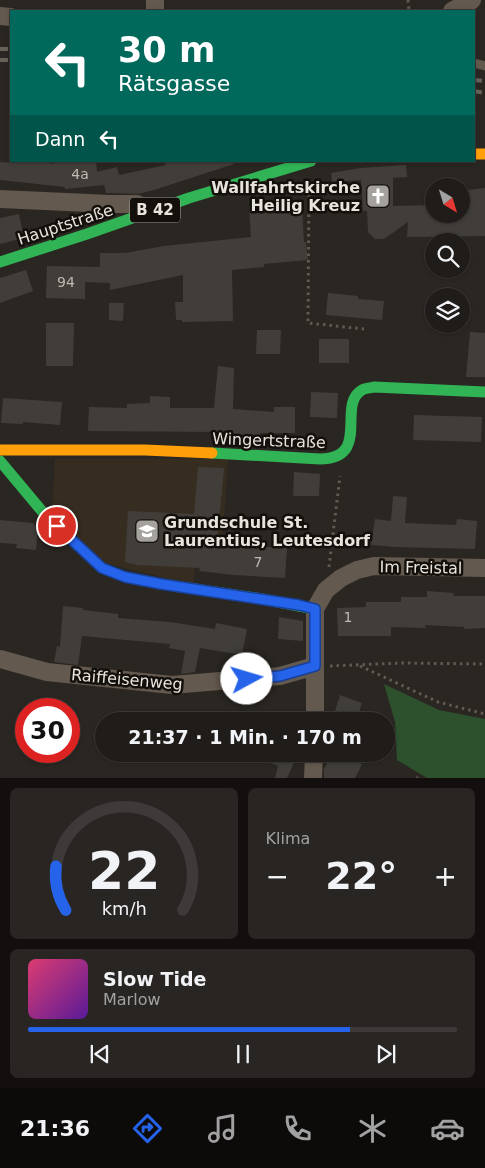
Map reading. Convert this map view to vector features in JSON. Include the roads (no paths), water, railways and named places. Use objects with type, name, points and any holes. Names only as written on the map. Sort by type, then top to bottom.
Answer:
[{"type":"street","points":[[454,10],[472,0]]},
{"type":"street","name":"Hauptstraße","points":[[0,262],[230,185],[307,162]]},
{"type":"street","points":[[0,199],[137,204],[152,211]]},
{"type":"street","name":"Wingertstraße","points":[[0,450],[145,450],[298,457],[320,460],[343,455],[347,449],[351,417],[356,397],[362,390],[374,387],[485,392]]},
{"type":"street","points":[[0,461],[46,516],[102,568],[125,577],[161,584],[315,609],[315,712]]},
{"type":"street","name":"Im Freistal","points":[[315,609],[326,590],[341,578],[357,570],[374,566],[485,568]]},
{"type":"street","name":"Raiffeisenweg","points":[[0,659],[47,672],[172,685],[280,676],[315,666]]},
{"type":"street","points":[[313,778],[314,762]]},
{"type":"railway","points":[[0,49],[10,49]]},
{"type":"railway","points":[[0,60],[10,60]]},
{"type":"railway","points":[[475,80],[485,81]]},
{"type":"railway","points":[[475,91],[485,93]]},
{"type":"place","name":"Wallfahrtskirche Heilig Kreuz","points":[[378,196]]},
{"type":"place","name":"Grundschule St. Laurentius, Leutesdorf","points":[[147,531]]}]
